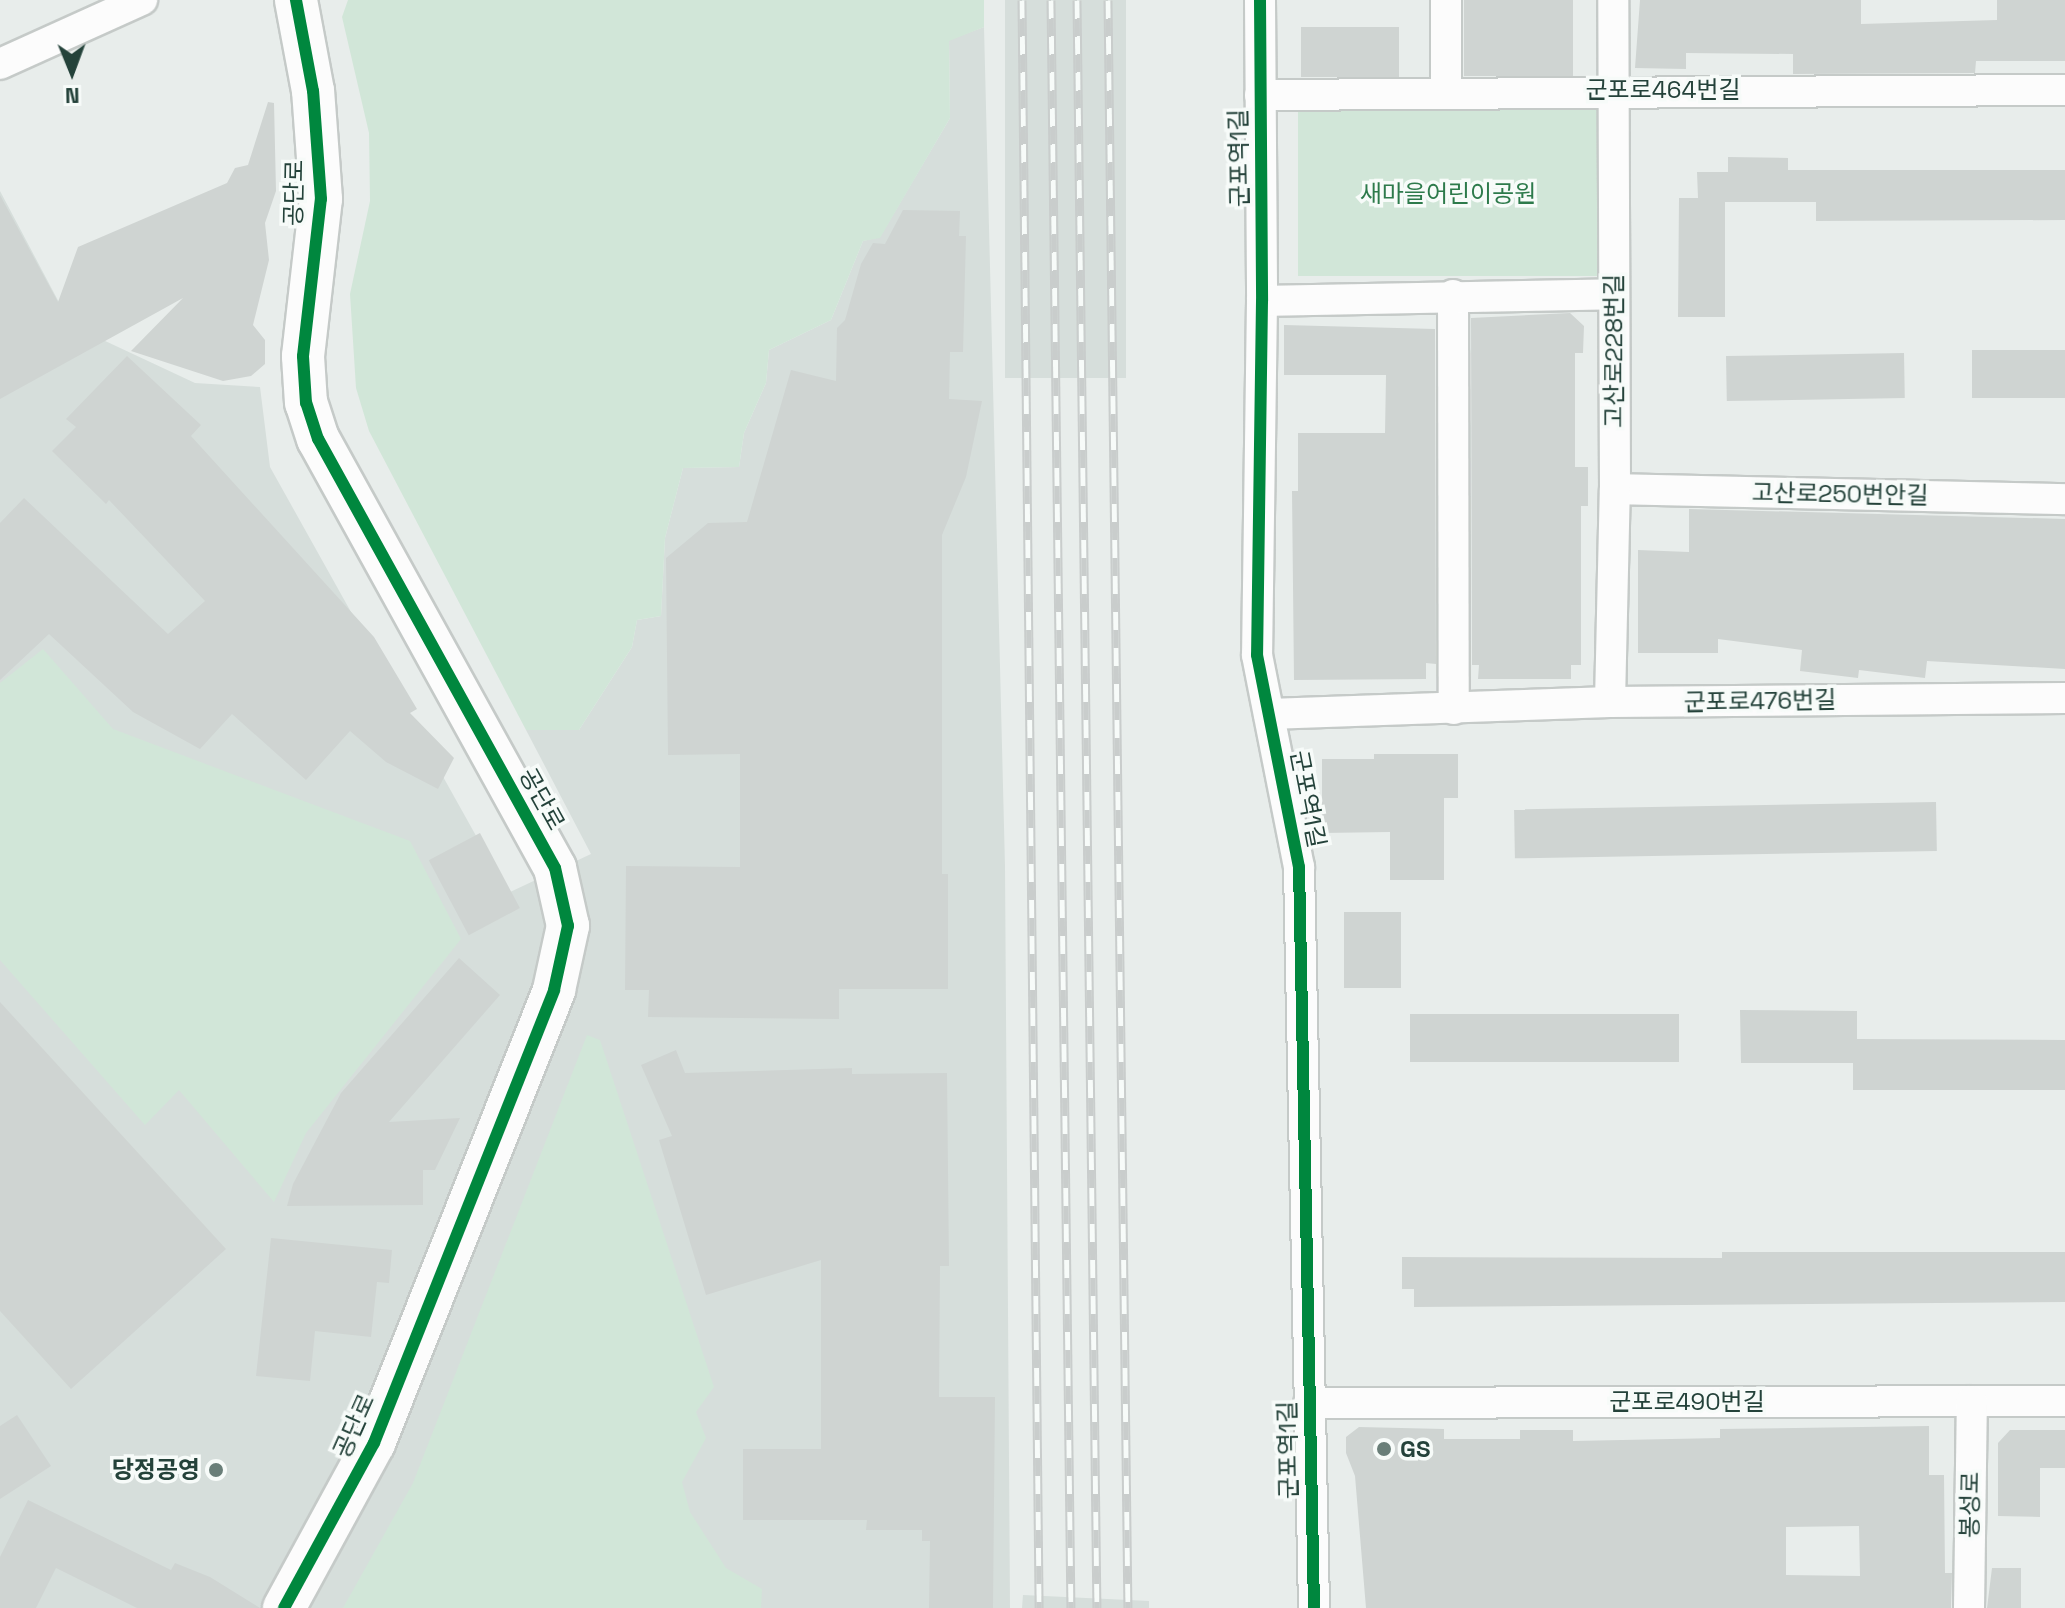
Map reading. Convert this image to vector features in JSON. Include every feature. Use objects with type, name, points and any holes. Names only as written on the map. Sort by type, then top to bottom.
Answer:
[{"type":"street","points":[[0,64],[142,0]]},
{"type":"street","name":"공단로","points":[[284,1608],[374,1443],[554,990],[568,926],[555,868],[318,439],[306,403],[303,356],[321,199],[313,91],[296,0]]},
{"type":"street","name":"군포역1길","points":[[1260,0],[1262,301],[1257,655],[1299,867],[1314,1608]]},
{"type":"street","points":[[1446,0],[1446,90]]},
{"type":"street","name":"고산로228번길","points":[[1610,702],[1615,489],[1613,0]]},
{"type":"street","name":"군포로464번길","points":[[1260,95],[1446,90],[2065,90]]},
{"type":"street","points":[[1262,301],[1614,294]]},
{"type":"street","points":[[1453,295],[1454,709]]},
{"type":"street","name":"고산로250번안길","points":[[1615,489],[2065,499]]},
{"type":"street","name":"군포로476번길","points":[[1269,714],[1610,702],[2065,698]]},
{"type":"street","name":"봉성로","points":[[1969,1608],[1972,1401]]},
{"type":"street","name":"군포로490번길","points":[[1309,1403],[2065,1401]]},
{"type":"shaded area","points":[[1005,0],[1126,0],[1126,378],[1005,378]]},
{"type":"shaded area","points":[[984,27],[1005,866],[1010,1608],[0,1608],[0,191],[71,325],[195,383],[260,387],[270,467],[508,893],[591,854],[526,730],[579,730],[632,647],[637,620],[661,616],[665,538],[683,468],[739,467],[744,433],[766,383],[769,350],[831,320],[863,241],[880,237],[950,118],[949,40]]},
{"type":"shaded area","points":[[1023,1595],[1149,1601],[1149,1608],[1022,1608]]},
{"type":"green space","points":[[348,0],[984,0],[984,27],[949,41],[950,118],[880,238],[863,241],[831,320],[769,350],[766,383],[744,433],[739,467],[683,468],[665,538],[661,616],[637,620],[632,647],[579,730],[526,730],[369,431],[356,388],[350,294],[370,201],[369,133],[342,17]]},
{"type":"green space","name":"새마을어린이공원","points":[[1298,110],[1599,110],[1599,276],[1298,276]]},
{"type":"green space","points":[[43,649],[113,729],[410,841],[461,939],[306,1133],[274,1202],[179,1090],[145,1125],[0,960],[0,683]]},
{"type":"green space","points":[[587,1035],[600,1040],[714,1387],[696,1412],[706,1438],[682,1482],[690,1512],[726,1568],[762,1589],[761,1608],[343,1608],[413,1483]]},
{"type":"building","points":[[1464,0],[1573,0],[1573,76],[1464,76]]},
{"type":"building","points":[[1640,0],[1861,0],[1861,24],[1997,20],[1997,0],[2065,0],[2065,61],[1976,61],[1975,73],[1793,74],[1793,54],[1686,53],[1686,69],[1635,68]]},
{"type":"building","points":[[1301,27],[1399,27],[1399,77],[1301,77]]},
{"type":"building","points":[[268,102],[274,103],[276,191],[265,223],[269,260],[253,325],[265,340],[265,364],[251,376],[223,381],[131,351],[183,298],[0,399],[0,195],[58,302],[78,247],[227,183],[235,168],[248,165]]},
{"type":"building","points":[[1728,157],[1788,158],[1788,170],[2065,170],[2065,220],[1816,221],[1816,202],[1725,202],[1725,317],[1678,317],[1679,198],[1698,198],[1697,172],[1728,172]]},
{"type":"building","points":[[903,210],[960,211],[959,236],[966,236],[963,352],[950,352],[949,399],[982,401],[966,477],[942,535],[942,874],[948,874],[948,989],[839,989],[839,1019],[648,1017],[649,990],[625,990],[626,866],[740,867],[740,754],[668,755],[666,558],[708,523],[747,522],[791,370],[836,381],[837,328],[845,320],[861,264],[873,243],[885,244]]},
{"type":"building","points":[[1570,313],[1584,326],[1583,353],[1575,353],[1575,467],[1588,467],[1588,506],[1581,506],[1581,665],[1571,665],[1571,679],[1478,679],[1479,665],[1472,665],[1471,318]]},
{"type":"building","points":[[1284,325],[1435,329],[1436,664],[1426,663],[1426,679],[1294,680],[1292,491],[1298,491],[1298,433],[1385,433],[1386,375],[1284,375]]},
{"type":"building","points":[[1972,350],[2065,350],[2065,398],[1972,398]]},
{"type":"building","points":[[1904,353],[1905,398],[1727,401],[1726,356]]},
{"type":"building","points":[[127,356],[201,425],[191,436],[374,637],[417,709],[410,713],[454,758],[438,789],[386,762],[350,731],[306,780],[232,714],[200,749],[133,712],[49,634],[0,680],[0,523],[24,498],[168,634],[205,601],[109,500],[106,504],[52,451],[76,427],[66,419]]},
{"type":"building","points":[[1689,509],[2065,519],[2065,669],[1927,661],[1925,678],[1859,670],[1858,678],[1800,671],[1802,650],[1718,639],[1718,653],[1638,653],[1638,550],[1689,552]]},
{"type":"building","points":[[1374,754],[1458,754],[1458,798],[1444,798],[1444,880],[1390,880],[1390,832],[1322,833],[1322,759],[1374,759]]},
{"type":"building","points":[[1936,802],[1937,851],[1515,858],[1514,809]]},
{"type":"building","points":[[480,833],[520,908],[469,935],[429,860]]},
{"type":"building","points":[[1344,912],[1401,912],[1401,988],[1344,988]]},
{"type":"building","points":[[459,958],[500,995],[389,1122],[460,1118],[435,1170],[423,1170],[423,1205],[287,1206],[293,1184],[341,1093]]},
{"type":"building","points":[[0,1002],[226,1249],[71,1389],[0,1311]]},
{"type":"building","points":[[1740,1010],[1857,1011],[1857,1039],[2065,1040],[2065,1090],[1853,1090],[1853,1063],[1741,1063]]},
{"type":"building","points":[[1410,1014],[1679,1014],[1679,1062],[1410,1062]]},
{"type":"building","points":[[676,1050],[685,1073],[852,1068],[852,1074],[947,1073],[949,1266],[940,1266],[939,1397],[995,1397],[993,1608],[929,1608],[930,1541],[922,1541],[922,1530],[866,1530],[867,1520],[743,1520],[743,1449],[821,1449],[821,1260],[706,1295],[659,1140],[672,1136],[641,1065]]},
{"type":"building","points":[[271,1238],[392,1250],[389,1283],[377,1282],[371,1337],[315,1331],[310,1381],[256,1376]]},
{"type":"building","points":[[1722,1252],[2065,1252],[2065,1302],[1414,1307],[1414,1289],[1402,1289],[1402,1257],[1722,1258]]},
{"type":"building","points":[[17,1415],[51,1466],[0,1499],[0,1426]]},
{"type":"building","points":[[1929,1426],[1929,1475],[1944,1475],[1945,1573],[1952,1573],[1951,1608],[1366,1608],[1355,1476],[1346,1453],[1346,1437],[1359,1427],[1444,1429],[1444,1439],[1520,1439],[1520,1430],[1573,1430],[1573,1441],[1720,1438],[1720,1429]],"holes":[[[1859,1526],[1860,1576],[1786,1575],[1786,1527]]]},
{"type":"building","points":[[2010,1430],[2065,1430],[2065,1468],[2040,1468],[2040,1517],[1998,1516],[1998,1443]]},
{"type":"building","points":[[28,1500],[171,1570],[175,1563],[210,1577],[260,1608],[137,1608],[56,1568],[36,1608],[0,1608],[0,1557]]},
{"type":"building","points":[[1992,1568],[2021,1568],[2021,1608],[1987,1608]]},
{"type":"railway","points":[[1022,0],[1039,1608]]},
{"type":"railway","points":[[1051,0],[1071,1608]]},
{"type":"railway","points":[[1077,0],[1097,1608]]},
{"type":"railway","points":[[1108,0],[1128,1608]]},
{"type":"cycle path","points":[[284,1608],[374,1443],[554,990],[568,926],[555,868],[318,439],[306,403],[303,356],[321,199],[313,91],[296,0]]},
{"type":"cycle path","points":[[1260,0],[1262,301],[1257,655],[1299,867],[1314,1608]]},
{"type":"place","name":"GS","points":[[1384,1449]]},
{"type":"place","name":"당정공영","points":[[216,1470]]}]
